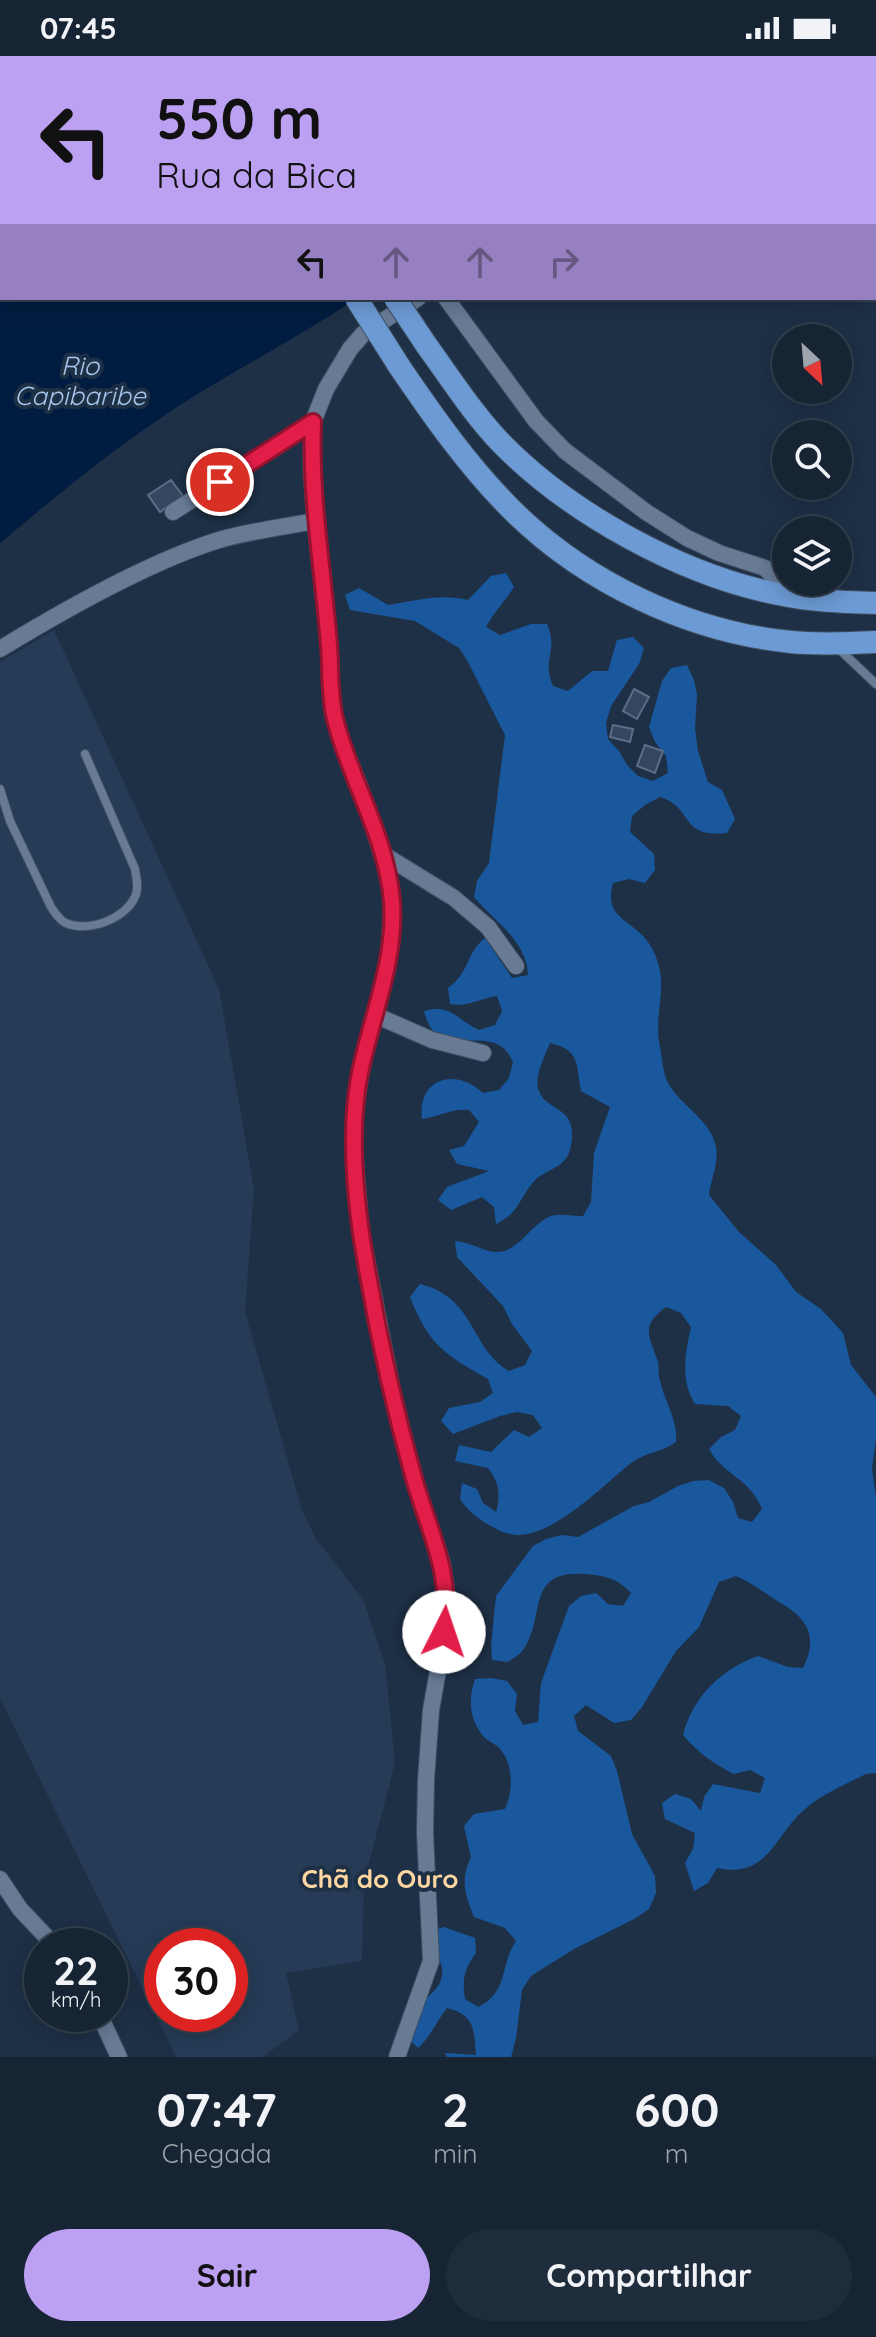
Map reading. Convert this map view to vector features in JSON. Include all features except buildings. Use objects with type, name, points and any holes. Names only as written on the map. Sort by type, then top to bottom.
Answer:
[{"type":"highway","points":[[357,300],[435,419],[472,467],[512,511],[571,559],[631,595],[682,616],[735,632],[791,642],[876,642]]},
{"type":"highway","points":[[396,300],[472,408],[502,444],[557,490],[611,527],[652,550],[701,572],[772,593]]},
{"type":"highway","points":[[786,596],[876,603]]},
{"type":"street","points":[[397,2057],[431,1961],[425,1833],[426,1780],[431,1710],[447,1595],[442,1562],[415,1483],[396,1406],[361,1231],[354,1147],[355,1107],[359,1078],[389,960],[392,900],[381,853],[340,737],[331,702],[329,646],[311,464],[313,422],[326,389],[350,349],[363,334],[415,300]]},
{"type":"street","points":[[447,300],[536,421],[565,451],[646,512],[687,538],[719,553],[765,568],[772,575]]},
{"type":"street","points":[[173,512],[313,422]]},
{"type":"street","points":[[0,649],[75,606],[190,551],[237,535],[315,521]]},
{"type":"street","points":[[381,853],[454,898],[488,927],[516,966]]},
{"type":"street","points":[[375,1015],[432,1040],[483,1053]]},
{"type":"street","points":[[0,1879],[20,1909],[38,1928]]},
{"type":"street","points":[[107,2032],[119,2057]]},
{"type":"lane","points":[[833,644],[876,684]]},
{"type":"lane","points":[[0,789],[10,821],[58,917],[74,925],[97,924],[111,919],[123,913],[132,903],[138,885],[135,869],[85,754]]},
{"type":"shaded area","points":[[506,573],[514,587],[486,627],[500,635],[531,624],[547,624],[553,686],[568,691],[592,671],[608,671],[617,640],[633,637],[644,648],[639,664],[611,706],[606,723],[608,739],[638,776],[653,781],[668,773],[666,756],[655,742],[649,727],[662,681],[671,668],[687,665],[694,680],[698,751],[708,782],[722,790],[735,819],[727,833],[711,833],[693,827],[678,808],[660,797],[645,805],[632,816],[630,832],[654,854],[655,870],[645,883],[629,879],[613,883],[612,905],[621,918],[643,936],[657,959],[661,984],[658,1033],[664,1071],[668,1083],[713,1137],[716,1159],[709,1195],[739,1232],[776,1265],[796,1292],[821,1309],[843,1333],[851,1365],[876,1397],[872,1469],[876,1498],[876,1773],[866,1774],[812,1804],[794,1819],[760,1861],[734,1870],[717,1868],[708,1883],[694,1891],[685,1863],[693,1849],[695,1833],[665,1819],[662,1803],[675,1794],[691,1799],[701,1811],[704,1797],[713,1784],[760,1793],[765,1778],[750,1770],[734,1774],[694,1747],[683,1735],[694,1708],[711,1686],[732,1668],[758,1656],[788,1667],[803,1668],[810,1646],[808,1629],[789,1608],[736,1576],[719,1582],[699,1627],[676,1651],[631,1720],[614,1723],[586,1705],[574,1716],[578,1731],[611,1756],[617,1771],[632,1834],[655,1876],[656,1893],[649,1909],[531,1976],[522,1990],[511,2057],[447,2057],[445,2053],[476,2055],[471,2024],[456,2011],[447,2008],[418,2048],[407,2037],[417,2009],[441,1981],[441,1965],[430,1931],[444,1927],[475,1938],[476,1953],[466,1969],[464,1986],[465,1999],[478,2007],[495,1994],[516,1941],[505,1928],[474,1917],[465,1887],[471,1857],[464,1826],[474,1814],[505,1809],[511,1786],[505,1755],[485,1738],[473,1717],[471,1694],[475,1679],[507,1681],[517,1694],[515,1711],[523,1725],[538,1722],[541,1683],[569,1606],[581,1596],[596,1593],[608,1604],[623,1606],[631,1593],[616,1581],[600,1576],[566,1574],[553,1579],[540,1597],[530,1637],[523,1650],[508,1662],[492,1660],[496,1596],[533,1546],[562,1535],[578,1537],[634,1506],[693,1481],[709,1480],[724,1488],[738,1518],[752,1522],[762,1509],[751,1490],[709,1449],[721,1437],[735,1430],[741,1416],[728,1406],[695,1404],[686,1376],[691,1327],[681,1313],[666,1307],[652,1320],[649,1332],[662,1389],[675,1426],[676,1442],[636,1459],[562,1519],[531,1533],[516,1535],[497,1529],[475,1516],[460,1499],[462,1483],[477,1489],[483,1503],[496,1512],[499,1494],[495,1478],[488,1468],[455,1461],[459,1445],[491,1452],[514,1430],[529,1437],[542,1428],[533,1415],[517,1412],[453,1434],[441,1421],[449,1408],[480,1402],[493,1393],[488,1379],[449,1355],[431,1337],[410,1297],[420,1284],[438,1291],[462,1311],[496,1361],[509,1371],[525,1365],[532,1351],[503,1306],[457,1257],[455,1241],[493,1252],[504,1251],[551,1216],[583,1216],[591,1202],[594,1153],[610,1107],[581,1091],[572,1054],[550,1043],[537,1079],[542,1097],[563,1113],[571,1125],[567,1157],[536,1179],[515,1210],[496,1224],[494,1207],[482,1197],[451,1210],[438,1200],[447,1187],[489,1171],[457,1164],[449,1150],[464,1146],[479,1122],[469,1110],[456,1110],[422,1119],[426,1094],[440,1081],[451,1079],[461,1080],[483,1093],[499,1090],[509,1078],[513,1062],[504,1048],[492,1042],[458,1041],[438,1035],[424,1011],[447,1011],[479,1030],[495,1025],[502,1011],[497,996],[468,1004],[450,1004],[448,988],[461,975],[474,950],[485,938],[512,978],[528,975],[516,942],[474,897],[477,881],[489,863],[505,735],[459,648],[415,621],[350,610],[345,595],[359,588],[388,605],[437,597],[468,600],[491,576]]},
{"type":"shaded area","points":[[54,630],[219,989],[254,1189],[245,1312],[302,1510],[316,1539],[363,1599],[385,1664],[395,1763],[364,1882],[362,1961],[286,1973],[299,2030],[263,2057],[176,2057],[164,2032],[248,2032],[248,1928],[144,1928],[144,1992],[128,1959],[128,1928],[113,1928],[0,1698],[0,662]]},
{"type":"water","name":"Rio Capibaribe","points":[[0,300],[354,300],[151,424],[0,543]]},
{"type":"district","name":"Chã do Ouro","points":[[380,1878]]},
{"type":"route","points":[[220,482],[313,422],[311,464],[329,646],[331,702],[340,737],[385,864],[392,900],[389,960],[366,1046],[355,1107],[354,1147],[361,1231],[399,1418],[415,1483],[442,1562],[447,1595],[444,1632]]}]
